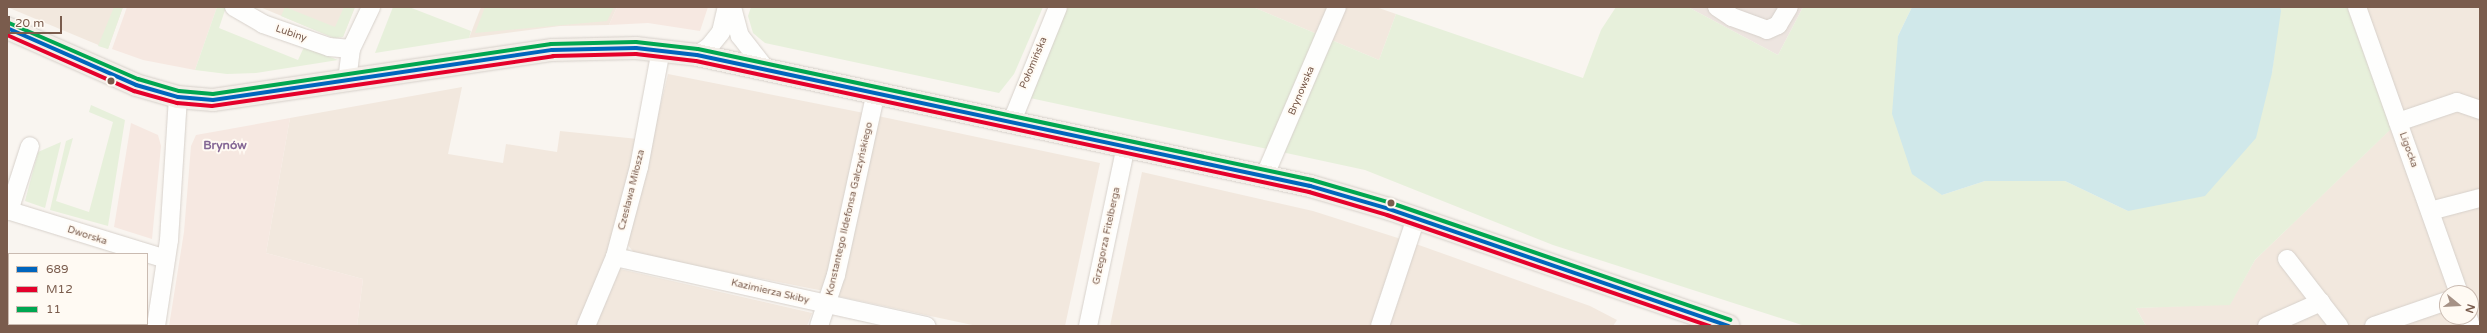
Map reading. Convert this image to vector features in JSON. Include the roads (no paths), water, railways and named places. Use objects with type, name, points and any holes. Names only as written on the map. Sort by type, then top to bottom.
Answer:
[{"type":"main road","points":[[7,28],[124,80],[178,97],[226,100],[552,50],[608,48],[661,50],[726,60],[1265,175],[1347,196],[1416,218],[1728,326]]},
{"type":"street","name":"Lubiny","points":[[234,7],[264,24],[328,47],[351,49]]},
{"type":"street","points":[[347,81],[351,49],[370,7]]},
{"type":"street","points":[[726,60],[721,32],[727,7]]},
{"type":"street","points":[[732,7],[740,36],[764,67]]},
{"type":"street","name":"Połomińska","points":[[1012,121],[1058,7]]},
{"type":"street","name":"Brynowska","points":[[1265,175],[1337,7]]},
{"type":"street","points":[[1718,7],[1732,17],[1767,30],[1778,25],[1789,7]]},
{"type":"street","name":"Ligocka","points":[[2357,7],[2456,285]]},
{"type":"street","points":[[697,55],[709,47],[721,32]]},
{"type":"street","points":[[726,60],[740,36]]},
{"type":"street","name":"Czesława Miłosza","points":[[586,326],[615,257],[639,167],[661,50]]},
{"type":"street","name":"Konstantego Ildefonsa Gałczyńskiego","points":[[819,326],[828,306],[876,91]]},
{"type":"street","points":[[156,326],[166,259],[178,97]]},
{"type":"street","points":[[2398,122],[2457,102],[2480,110]]},
{"type":"street","name":"Grzegorza Fitelberga","points":[[1088,326],[1126,145]]},
{"type":"street","name":"Dworska","points":[[30,146],[8,210],[147,253]]},
{"type":"street","points":[[2430,211],[2480,198]]},
{"type":"street","points":[[1380,326],[1416,218]]},
{"type":"street","name":"Dworska","points":[[148,253],[166,259]]},
{"type":"street","name":"Kazimierza Skiby","points":[[615,257],[828,306],[926,326]]},
{"type":"street","points":[[2287,259],[2339,326]]},
{"type":"street","points":[[2267,326],[2321,302]]},
{"type":"street","points":[[2374,326],[2439,304]]},
{"type":"water","points":[[1912,7],[2280,7],[2281,11],[2272,73],[2256,138],[2205,196],[2128,211],[2065,181],[1985,181],[1942,195],[1912,174],[1892,114],[1898,36]]},
{"type":"district","name":"Brynów","points":[[225,146]]}]
